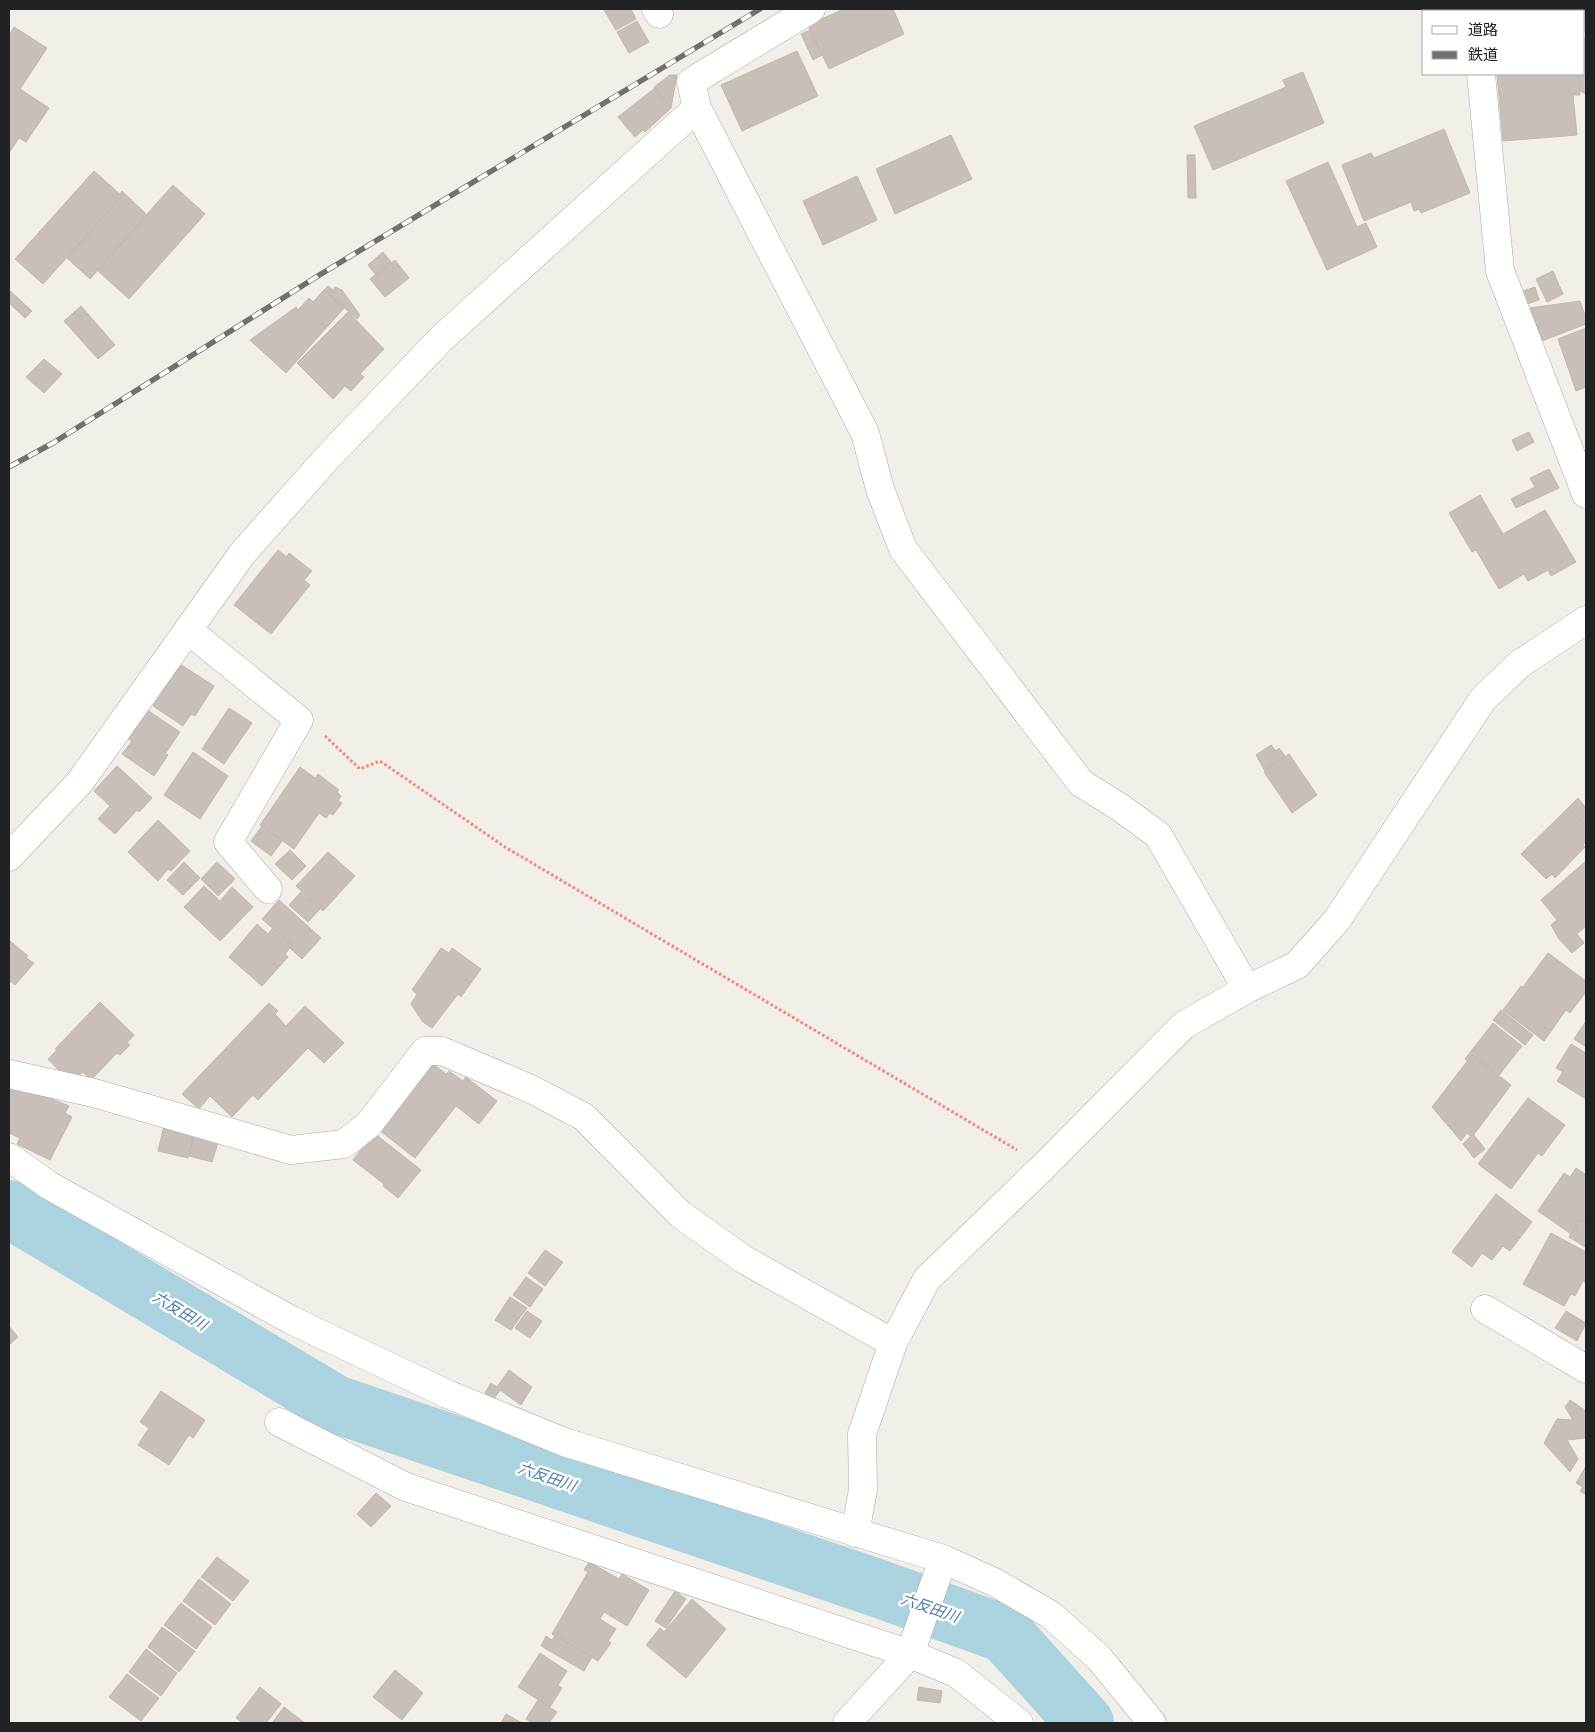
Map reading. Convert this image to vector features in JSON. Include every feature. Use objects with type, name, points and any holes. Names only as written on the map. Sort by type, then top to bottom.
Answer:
[{"type":"street","points":[[811,9],[691,82],[697,108],[865,433],[880,489],[903,549],[1081,783],[1121,808],[1158,835],[1247,989]]},
{"type":"street","points":[[1481,75],[1500,271],[1586,494]]},
{"type":"street","points":[[9,857],[80,782],[249,547],[328,457],[442,338],[697,108]]},
{"type":"street","points":[[855,1533],[863,1490],[862,1434],[893,1343],[927,1279],[1044,1166],[1184,1025],[1247,989],[1298,965],[1337,920],[1483,699],[1521,663],[1586,620]]},
{"type":"street","points":[[188,630],[300,720],[228,842],[268,889]]},
{"type":"street","points":[[9,1074],[94,1093],[291,1150],[344,1144],[369,1124],[425,1052],[442,1051],[533,1090],[584,1118],[680,1214],[743,1259],[893,1343]]},
{"type":"street","points":[[9,1157],[50,1186],[291,1320],[447,1394],[564,1442],[855,1533],[996,1583],[1051,1615],[1098,1658],[1152,1723]]},
{"type":"street","points":[[1485,1309],[1586,1369]]},
{"type":"street","points":[[279,1422],[406,1487],[913,1646],[956,1672],[1019,1723]]},
{"type":"street","points":[[847,1723],[913,1646],[941,1564]]},
{"type":"path","points":[[300,720],[316,727],[360,769],[380,761],[505,847],[1044,1166]]},
{"type":"building","points":[[631,9],[636,19],[616,30],[604,10]]},
{"type":"building","points":[[844,9],[893,9],[904,34],[829,69],[808,25]]},
{"type":"building","points":[[1516,9],[1569,9],[1569,10],[1506,10]]},
{"type":"building","points":[[1586,9],[1586,31],[1585,10],[1574,10]]},
{"type":"building","points":[[637,21],[649,42],[629,53],[617,32]]},
{"type":"building","points":[[14,27],[47,48],[20,89],[49,108],[26,142],[19,138],[9,153],[9,36]]},
{"type":"building","points":[[810,30],[822,55],[813,60],[801,34]]},
{"type":"building","points":[[1585,38],[1586,94],[1580,91],[1578,75],[1585,75]]},
{"type":"building","points":[[797,51],[818,96],[742,131],[721,85]]},
{"type":"building","points":[[1303,72],[1324,123],[1213,170],[1194,126],[1286,87],[1283,80]]},
{"type":"building","points":[[670,75],[677,75],[671,108],[654,87]]},
{"type":"building","points":[[1497,75],[1578,75],[1580,95],[1573,95],[1577,135],[1503,141]]},
{"type":"building","points":[[655,88],[671,108],[645,132],[643,130],[635,137],[618,117]]},
{"type":"building","points":[[1444,129],[1470,193],[1421,213],[1419,209],[1414,211],[1411,202],[1364,221],[1342,165],[1371,153],[1374,158]]},
{"type":"building","points":[[951,135],[972,179],[895,214],[876,169]]},
{"type":"building","points":[[1187,155],[1195,155],[1196,198],[1188,198]]},
{"type":"building","points":[[1328,162],[1357,227],[1366,223],[1377,247],[1327,270],[1286,181]]},
{"type":"building","points":[[94,171],[122,196],[43,284],[15,259]]},
{"type":"building","points":[[857,176],[877,220],[823,245],[803,201]]},
{"type":"building","points":[[173,185],[205,214],[129,299],[97,270]]},
{"type":"building","points":[[122,191],[147,215],[90,279],[67,258],[122,196],[120,194]]},
{"type":"building","points":[[383,252],[391,262],[376,275],[368,265]]},
{"type":"building","points":[[395,260],[409,278],[385,297],[370,279]]},
{"type":"building","points":[[1553,271],[1563,294],[1547,302],[1536,279]]},
{"type":"building","points":[[328,286],[333,290],[335,287],[342,290],[360,315],[357,319],[324,290]]},
{"type":"building","points":[[1535,287],[1539,300],[1527,304],[1523,291]]},
{"type":"building","points":[[9,290],[32,311],[25,318],[9,303]]},
{"type":"building","points":[[324,290],[344,308],[286,373],[250,340],[296,307],[298,310],[309,298],[313,302]]},
{"type":"building","points":[[1580,301],[1586,318],[1586,324],[1542,341],[1530,308]]},
{"type":"building","points":[[81,306],[115,345],[98,359],[64,321]]},
{"type":"building","points":[[348,312],[384,349],[360,374],[364,377],[351,391],[345,386],[333,399],[297,363]]},
{"type":"building","points":[[1586,328],[1586,387],[1576,391],[1558,339]]},
{"type":"building","points":[[44,359],[62,374],[44,393],[26,377]]},
{"type":"building","points":[[1529,432],[1534,442],[1517,451],[1512,440]]},
{"type":"building","points":[[1549,469],[1559,488],[1516,508],[1511,499],[1535,487],[1530,478]]},
{"type":"building","points":[[1480,495],[1503,534],[1545,510],[1576,562],[1551,576],[1548,570],[1528,581],[1524,574],[1499,589],[1476,550],[1472,552],[1449,513]]},
{"type":"building","points":[[278,550],[287,557],[289,553],[312,571],[304,580],[310,585],[271,634],[234,605]]},
{"type":"building","points":[[180,664],[214,686],[195,716],[191,714],[183,726],[153,706]]},
{"type":"building","points":[[229,708],[252,723],[224,764],[202,749]]},
{"type":"building","points":[[147,710],[180,732],[165,754],[168,755],[154,776],[122,754],[132,741],[127,738]]},
{"type":"building","points":[[1271,745],[1276,751],[1279,748],[1285,756],[1265,771],[1256,755]]},
{"type":"building","points":[[193,752],[228,776],[200,819],[164,795]]},
{"type":"building","points":[[1289,754],[1317,795],[1292,813],[1264,772]]},
{"type":"building","points":[[117,766],[152,798],[139,812],[137,810],[115,834],[98,819],[110,806],[94,791]]},
{"type":"building","points":[[300,767],[315,778],[318,774],[339,790],[337,792],[341,796],[338,801],[342,803],[333,815],[330,813],[326,818],[319,813],[294,849],[260,825]]},
{"type":"building","points":[[1578,798],[1586,808],[1586,826],[1568,808]]},
{"type":"building","points":[[1568,808],[1586,826],[1586,841],[1583,845],[1585,847],[1555,878],[1552,874],[1546,879],[1521,854]]},
{"type":"building","points":[[158,820],[190,851],[171,871],[168,869],[158,881],[128,852]]},
{"type":"building","points":[[262,826],[282,841],[271,856],[251,841]]},
{"type":"building","points":[[290,850],[306,866],[292,880],[275,864]]},
{"type":"building","points":[[328,852],[355,876],[323,911],[296,886]]},
{"type":"building","points":[[1586,861],[1586,926],[1577,934],[1584,943],[1572,953],[1559,939],[1551,925],[1557,920],[1541,900]]},
{"type":"building","points":[[184,862],[200,878],[183,895],[167,880]]},
{"type":"building","points":[[217,862],[235,879],[218,896],[201,879]]},
{"type":"building","points":[[204,886],[220,901],[232,887],[253,907],[220,941],[184,907]]},
{"type":"building","points":[[301,892],[320,909],[308,922],[289,905]]},
{"type":"building","points":[[279,900],[321,938],[302,959],[290,948],[292,945],[262,919]]},
{"type":"building","points":[[257,924],[268,934],[273,928],[292,945],[285,954],[288,957],[262,986],[229,957]]},
{"type":"building","points":[[9,940],[28,956],[26,958],[34,963],[15,985],[9,980]]},
{"type":"building","points":[[441,948],[449,953],[452,948],[481,969],[461,997],[458,994],[432,1028],[423,1022],[411,1004],[417,994],[412,990]]},
{"type":"building","points":[[1548,953],[1586,981],[1586,992],[1570,1013],[1566,1010],[1544,1041],[1503,1010]]},
{"type":"building","points":[[100,1002],[134,1035],[127,1043],[130,1045],[120,1055],[117,1053],[91,1080],[83,1072],[76,1078],[63,1075],[48,1059],[57,1050],[55,1049]]},
{"type":"building","points":[[269,1003],[278,1011],[275,1014],[286,1026],[305,1006],[344,1043],[324,1063],[308,1048],[258,1100],[253,1095],[232,1117],[210,1096],[199,1109],[182,1094]]},
{"type":"building","points":[[1501,1010],[1533,1035],[1525,1045],[1493,1020]]},
{"type":"building","points":[[1586,1021],[1586,1047],[1574,1039]]},
{"type":"building","points":[[1493,1023],[1522,1046],[1499,1075],[1472,1055],[1468,1061],[1465,1059]]},
{"type":"building","points":[[1571,1044],[1586,1053],[1586,1099],[1557,1081],[1563,1072],[1556,1068]]},
{"type":"building","points":[[1472,1055],[1511,1085],[1472,1137],[1467,1133],[1461,1141],[1432,1107]]},
{"type":"building","points":[[432,1063],[446,1074],[449,1071],[463,1081],[466,1077],[497,1101],[479,1124],[456,1106],[415,1158],[379,1130]]},
{"type":"building","points":[[9,1081],[69,1106],[65,1113],[72,1117],[50,1160],[17,1144],[20,1138],[9,1133]]},
{"type":"building","points":[[1528,1098],[1565,1125],[1542,1156],[1538,1153],[1511,1189],[1478,1164]]},
{"type":"building","points":[[165,1122],[195,1129],[188,1158],[158,1151]]},
{"type":"building","points":[[195,1129],[220,1136],[212,1162],[189,1156]]},
{"type":"building","points":[[374,1133],[421,1170],[398,1198],[383,1186],[384,1184],[353,1160]]},
{"type":"building","points":[[1473,1134],[1485,1149],[1474,1158],[1463,1144]]},
{"type":"building","points":[[1576,1168],[1585,1174],[1586,1172],[1586,1223],[1580,1220],[1571,1234],[1538,1211],[1564,1173],[1570,1177]]},
{"type":"building","points":[[1496,1194],[1532,1222],[1510,1251],[1503,1246],[1492,1260],[1482,1253],[1472,1267],[1452,1252]]},
{"type":"building","points":[[1580,1220],[1586,1223],[1585,1247],[1569,1237]]},
{"type":"building","points":[[1551,1233],[1586,1252],[1586,1283],[1583,1281],[1575,1296],[1571,1294],[1564,1306],[1523,1284]]},
{"type":"building","points":[[545,1250],[563,1262],[545,1286],[528,1273]]},
{"type":"building","points":[[526,1277],[543,1289],[530,1307],[513,1295]]},
{"type":"building","points":[[510,1297],[527,1308],[511,1330],[495,1320]]},
{"type":"building","points":[[527,1311],[542,1321],[530,1338],[515,1328]]},
{"type":"building","points":[[1566,1311],[1586,1323],[1577,1341],[1555,1328]]},
{"type":"building","points":[[9,1326],[18,1337],[9,1345]]},
{"type":"building","points":[[509,1370],[532,1387],[521,1405],[500,1390],[494,1399],[485,1393],[491,1383],[497,1387]]},
{"type":"building","points":[[161,1391],[205,1420],[193,1438],[189,1435],[169,1465],[138,1445],[149,1428],[140,1422]]},
{"type":"building","points":[[1570,1400],[1586,1411],[1586,1438],[1567,1440],[1578,1459],[1570,1472],[1544,1443],[1557,1419],[1573,1420],[1565,1407]]},
{"type":"building","points":[[1586,1466],[1586,1495],[1580,1491],[1583,1487],[1576,1483]]},
{"type":"building","points":[[376,1493],[391,1506],[371,1527],[357,1514]]},
{"type":"building","points":[[217,1557],[249,1581],[233,1601],[201,1577]]},
{"type":"building","points":[[589,1562],[619,1579],[622,1574],[649,1590],[627,1626],[604,1612],[600,1619],[616,1629],[608,1641],[611,1643],[598,1661],[552,1634],[588,1572],[584,1570]]},
{"type":"building","points":[[199,1579],[231,1604],[215,1625],[183,1601]]},
{"type":"building","points":[[675,1591],[686,1599],[666,1628],[655,1621]]},
{"type":"building","points":[[692,1599],[726,1629],[686,1678],[646,1645],[660,1628],[664,1632]]},
{"type":"building","points":[[181,1603],[212,1627],[196,1649],[164,1625]]},
{"type":"building","points":[[162,1627],[195,1651],[179,1672],[148,1647]]},
{"type":"building","points":[[546,1636],[552,1640],[555,1636],[592,1657],[584,1671],[541,1646]]},
{"type":"building","points":[[146,1649],[177,1673],[161,1696],[129,1672]]},
{"type":"building","points":[[540,1653],[567,1671],[558,1685],[562,1688],[550,1707],[518,1687]]},
{"type":"building","points":[[395,1670],[423,1693],[402,1720],[373,1697]]},
{"type":"building","points":[[127,1674],[159,1698],[141,1721],[109,1697]]},
{"type":"building","points":[[260,1687],[281,1704],[266,1723],[243,1723],[236,1718]]},
{"type":"building","points":[[919,1687],[942,1691],[940,1703],[917,1700]]},
{"type":"building","points":[[538,1700],[557,1712],[549,1723],[532,1723],[526,1719]]},
{"type":"building","points":[[284,1707],[305,1723],[272,1723]]},
{"type":"building","points":[[506,1714],[522,1723],[501,1723]]},
{"type":"waterway","name":"六反田川","points":[[9,1209],[335,1404],[877,1588],[1005,1634],[1085,1723]]},
{"type":"railway","points":[[9,467],[53,443],[321,274],[760,9]]}]
